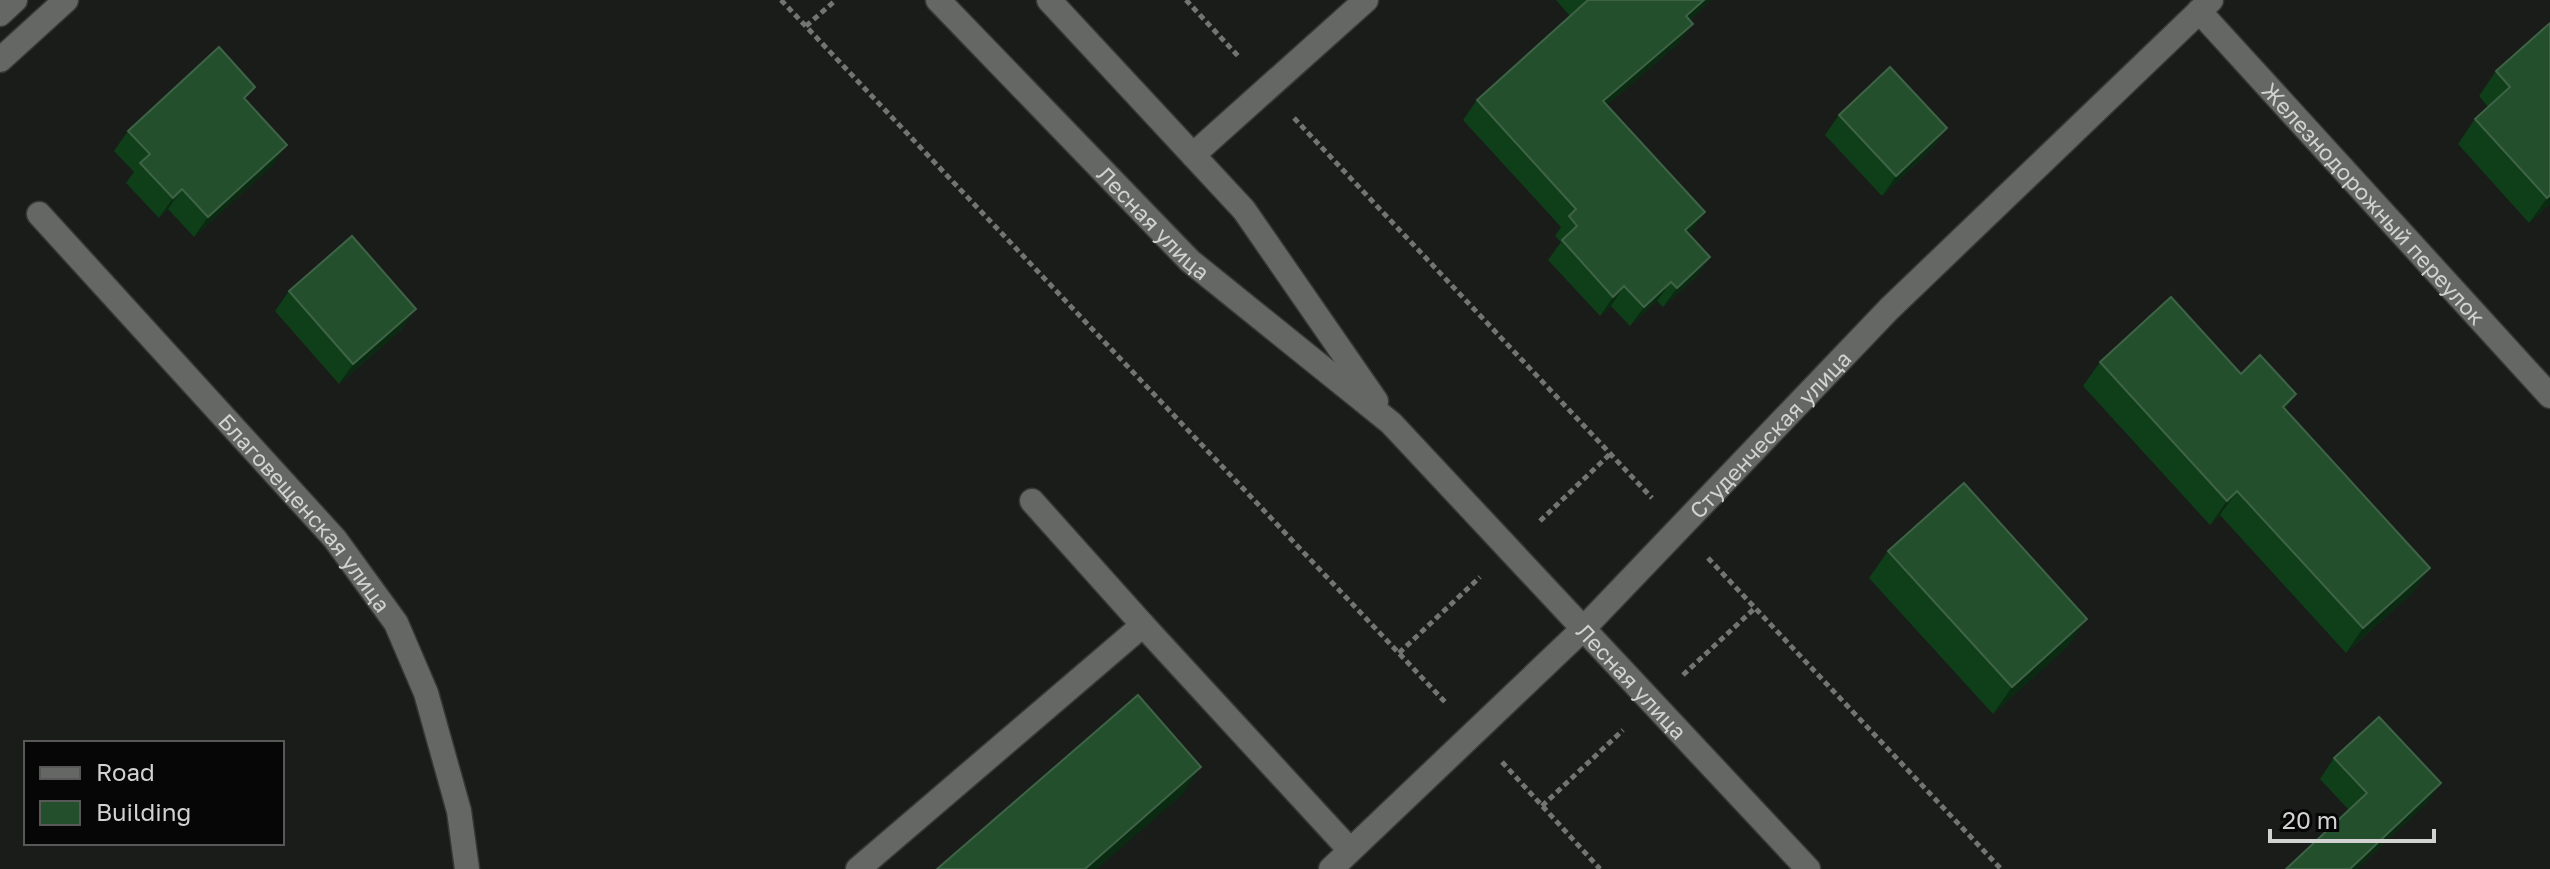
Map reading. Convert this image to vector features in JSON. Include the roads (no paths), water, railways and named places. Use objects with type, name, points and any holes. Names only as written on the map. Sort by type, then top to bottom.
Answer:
[{"type":"street","points":[[0,14],[15,0]]},
{"type":"street","points":[[0,60],[66,0]]},
{"type":"street","name":"Лесная улица","points":[[938,0],[1190,261],[1391,423],[1808,869]]},
{"type":"street","name":"Лесная улица","points":[[1049,0],[1244,210],[1391,423]]},
{"type":"street","points":[[1193,155],[1366,0]]},
{"type":"street","name":"Железнодорожный переулок","points":[[2205,5],[2550,396]]},
{"type":"street","name":"Студенческая улица","points":[[1331,869],[1583,629],[1682,529],[1889,309],[2205,5]]},
{"type":"street","name":"Благовещенская улица","points":[[39,214],[335,539],[396,623],[434,723],[459,811],[467,869]]},
{"type":"street","points":[[1032,501],[1350,850]]},
{"type":"street","points":[[858,869],[1143,625]]}]
